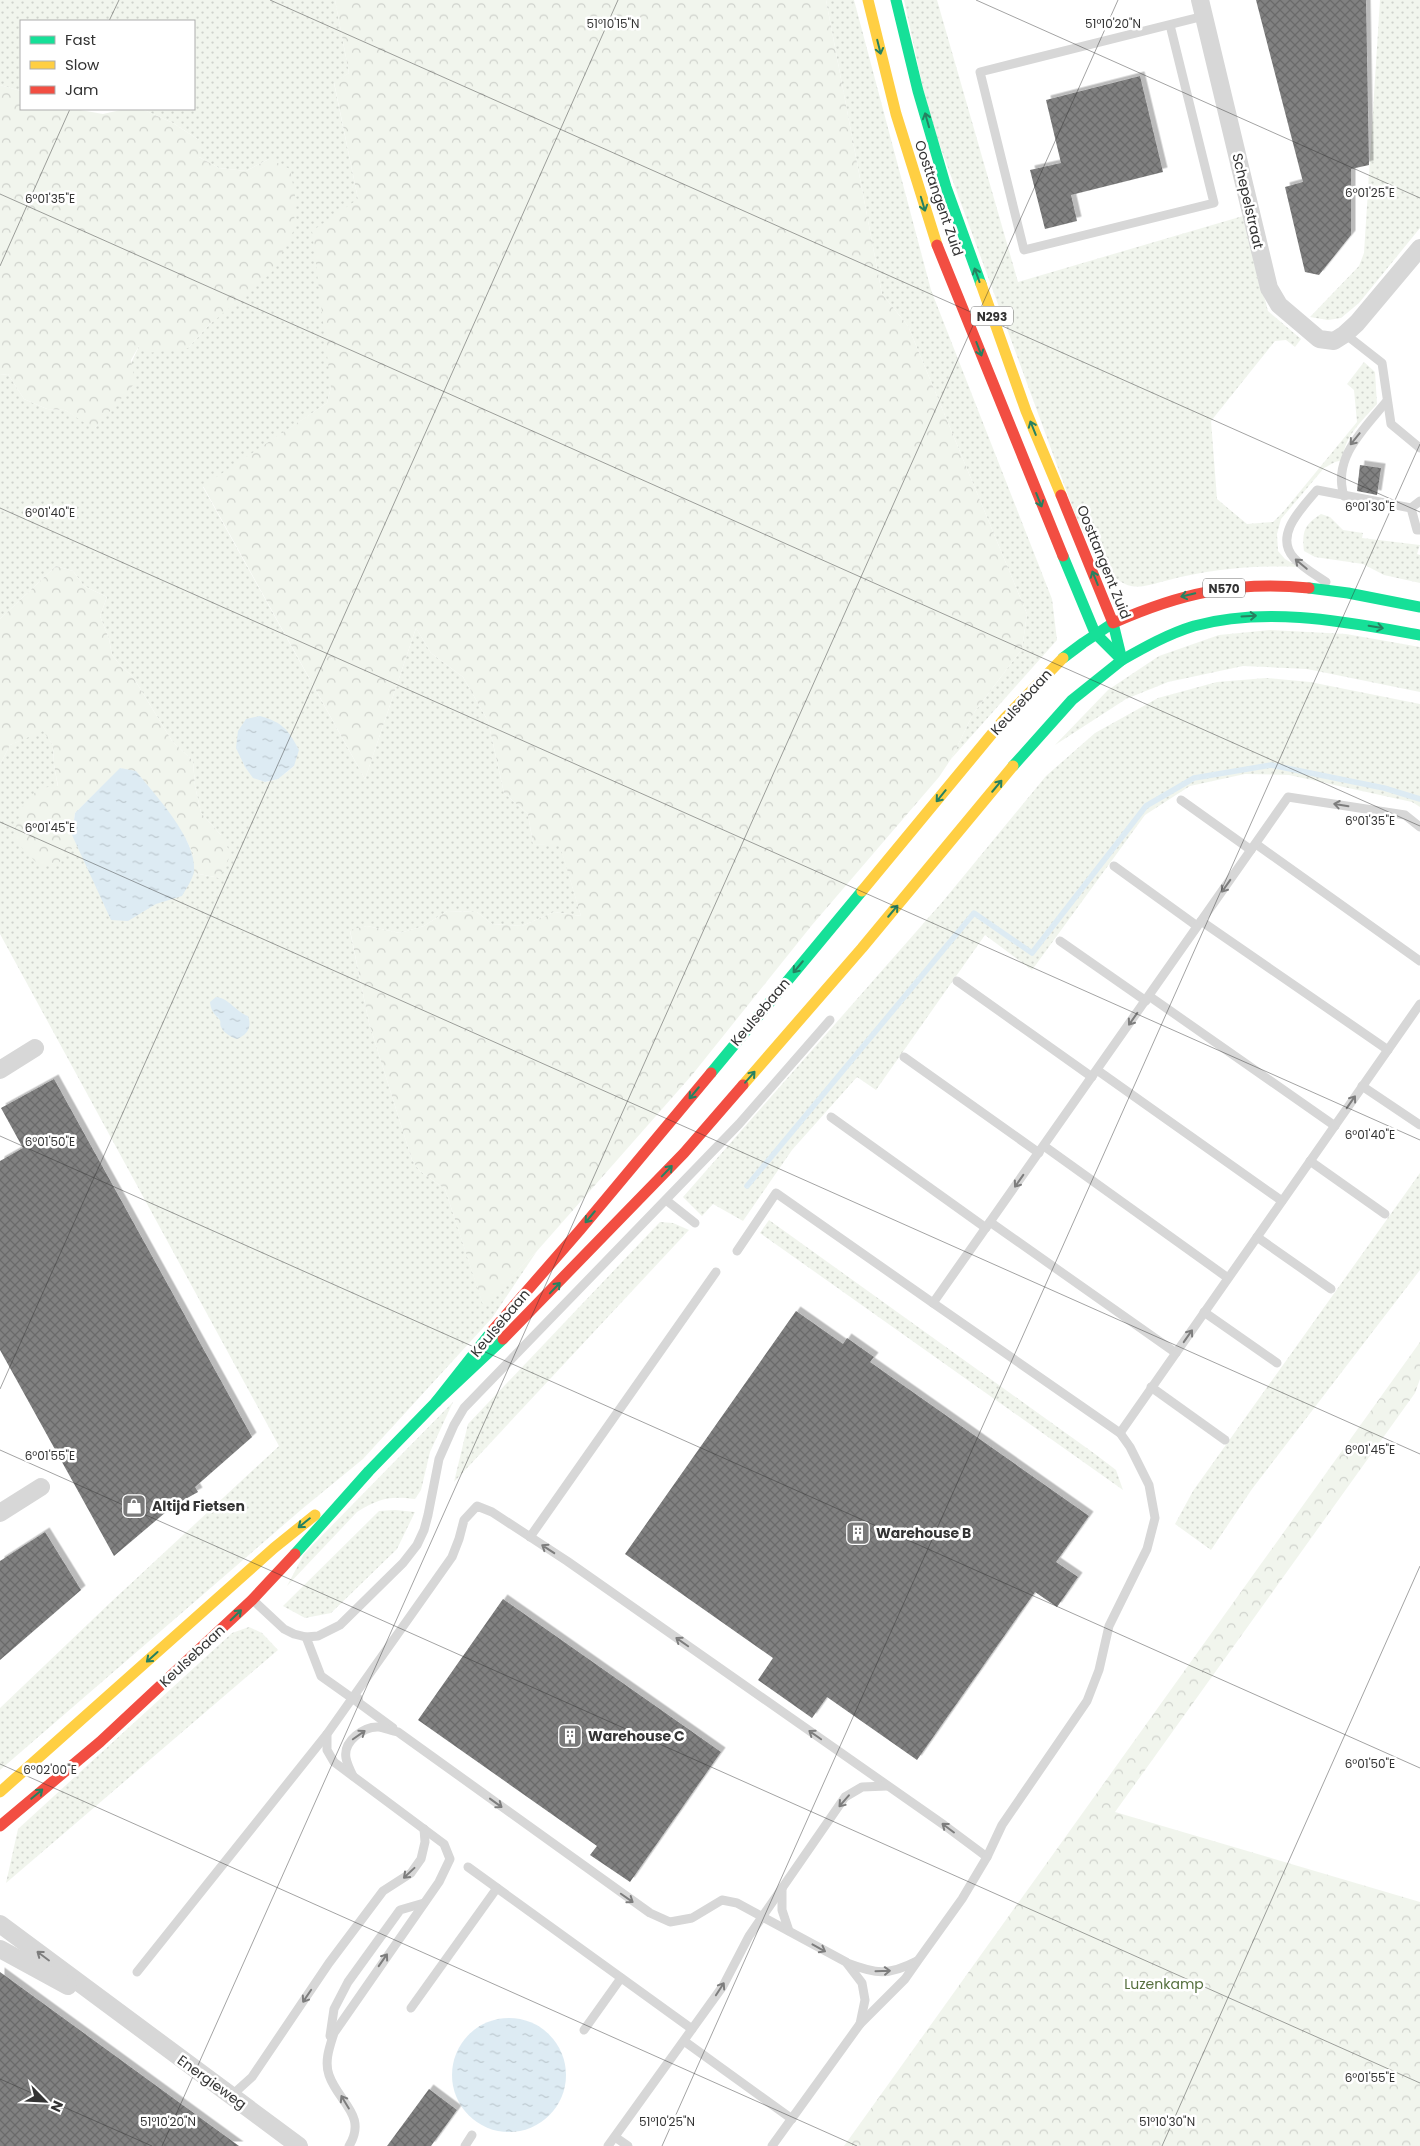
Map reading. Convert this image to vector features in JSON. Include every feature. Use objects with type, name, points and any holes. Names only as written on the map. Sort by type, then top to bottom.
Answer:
[{"type":"main road","name":"Oosttangent Zuid","points":[[868,0],[896,114],[934,239],[956,288],[1009,428],[1095,633],[1122,660]]},
{"type":"main road","name":"Oosttangent Zuid","points":[[896,0],[918,91],[946,187],[1026,411],[1113,623],[1122,660]]},
{"type":"main road","name":"N570","points":[[1095,633],[1113,623],[1177,598],[1225,588],[1288,586],[1341,592],[1420,607]]},
{"type":"main road","name":"N570","points":[[1122,660],[1136,651],[1184,630],[1238,617],[1272,615],[1332,620],[1420,635]]},
{"type":"main road","name":"Keulsebaan","points":[[436,1402],[509,1310],[580,1230],[1005,718],[1048,671],[1071,650],[1095,633]]},
{"type":"main road","name":"Keulsebaan","points":[[0,1792],[244,1591],[288,1562],[369,1471],[436,1402],[522,1323],[684,1154],[862,948],[1036,740],[1072,700],[1122,660]]},
{"type":"main road","name":"Keulsebaan","points":[[0,1826],[100,1742],[244,1591],[274,1548],[369,1471]]},
{"type":"street","name":"Schepelstraat","points":[[1202,8],[1269,288],[1279,306],[1319,339],[1334,341],[1351,329]]},
{"type":"street","points":[[1351,329],[1420,248]]},
{"type":"street","points":[[0,1070],[34,1048]]},
{"type":"street","points":[[0,1513],[42,1486]]},
{"type":"street","name":"Energieweg","points":[[0,1924],[299,2146]]},
{"type":"street","name":"Energieweg","points":[[0,1949],[124,2017]]},
{"type":"lane","points":[[1170,25],[1214,203],[1024,250],[980,72],[1170,25],[1202,8]]},
{"type":"lane","points":[[1351,329],[1382,363],[1386,402],[1391,424],[1420,448]]},
{"type":"lane","points":[[1344,496],[1340,482],[1350,446],[1386,402]]},
{"type":"lane","points":[[1341,592],[1294,558],[1290,552],[1288,530],[1294,519],[1317,490],[1411,508],[1420,501]]},
{"type":"lane","points":[[1411,508],[1417,530],[1420,530]]},
{"type":"lane","points":[[934,1303],[1288,797],[1405,816],[1420,827]]},
{"type":"lane","points":[[1181,800],[1420,961]]},
{"type":"lane","points":[[1114,866],[1388,1050]]},
{"type":"lane","points":[[1060,941],[1334,1126]]},
{"type":"lane","points":[[957,981],[1282,1201]]},
{"type":"lane","points":[[1120,1433],[1362,1086],[1419,1009]]},
{"type":"lane","points":[[244,1591],[284,1629],[294,1634],[306,1637],[318,1636],[340,1625],[403,1563],[424,1530],[439,1459],[464,1408],[739,1124],[830,1020]]},
{"type":"lane","points":[[904,1057],[1228,1278]]},
{"type":"lane","points":[[1362,1086],[1420,1125]]},
{"type":"lane","points":[[831,1117],[1176,1353]]},
{"type":"lane","points":[[1310,1161],[1386,1214]]},
{"type":"lane","points":[[737,1250],[776,1193],[1120,1433],[1130,1447],[1149,1486],[1154,1518],[1147,1549],[1109,1626],[1099,1670],[1087,1701],[1002,1825],[987,1857],[962,1899],[919,1960],[905,1979],[860,2024],[772,2146]]},
{"type":"lane","points":[[666,1200],[695,1223]]},
{"type":"lane","points":[[1257,1237],[1331,1289]]},
{"type":"lane","points":[[530,1537],[716,1272]]},
{"type":"lane","points":[[1204,1312],[1277,1363]]},
{"type":"lane","points":[[1151,1387],[1225,1440]]},
{"type":"lane","points":[[137,1972],[356,1698],[452,1557],[460,1538],[464,1520],[477,1506],[492,1512],[530,1537],[987,1857]]},
{"type":"lane","points":[[306,1637],[320,1676],[356,1698],[398,1732],[650,1913],[670,1922],[692,1918],[722,1900],[737,1904],[846,1962],[870,1972],[889,1972],[904,1968],[919,1960]]},
{"type":"lane","points":[[353,1776],[346,1758],[346,1747],[359,1732],[378,1727],[398,1732]]},
{"type":"lane","points":[[327,1734],[327,1750],[334,1762],[444,1844],[450,1859],[439,1882],[334,2033],[327,2053]]},
{"type":"lane","points":[[608,2146],[723,1986],[749,1936],[845,1797],[862,1787],[887,1786]]},
{"type":"lane","points":[[231,2096],[252,2077],[329,1963],[383,1891],[411,1873],[421,1859],[425,1842],[424,1829]]},
{"type":"lane","points":[[468,1867],[692,2029]]},
{"type":"lane","points":[[411,2008],[497,1888]]},
{"type":"lane","points":[[782,1888],[782,1910],[789,1931]]},
{"type":"lane","points":[[349,2146],[356,2136],[355,2118],[328,2075],[327,2053],[334,2009],[348,1982],[400,1910],[424,1903]]},
{"type":"lane","points":[[846,1962],[862,1983],[865,2000],[860,2024]]},
{"type":"lane","points":[[584,2030],[621,1978]]},
{"type":"lane","points":[[684,2041],[792,2118]]},
{"type":"lane","points":[[465,2146],[472,2135]]},
{"type":"lane","points":[[615,2137],[628,2146]]},
{"type":"green space","points":[[0,0],[335,0],[349,73],[334,83],[358,199],[331,387],[327,403],[203,487],[365,779],[416,628],[431,653],[463,677],[488,721],[504,793],[528,814],[533,844],[560,845],[581,916],[554,912],[522,926],[492,924],[477,912],[447,911],[424,926],[400,933],[367,926],[350,931],[369,1023],[412,1160],[420,1171],[445,1189],[483,1304],[537,1251],[492,1318],[363,1459],[302,1509],[0,1770],[0,1708],[279,1446],[0,934],[0,765],[10,745],[43,730],[53,745],[58,787],[72,835],[160,801],[183,834],[194,855],[194,873],[220,878],[221,835],[201,813],[195,786],[193,761],[172,741],[133,677],[112,655],[109,639],[100,616],[107,597],[84,586],[73,571],[56,566],[0,619],[0,375],[8,374],[24,399],[47,409],[65,410],[95,428],[110,409],[139,346],[188,348],[209,325],[239,298],[269,159],[246,171],[219,168],[199,157],[199,140],[173,123],[144,110],[195,110],[195,20],[20,20],[20,91],[0,85]],"holes":[[[294,766],[280,777],[269,782],[263,781],[257,779],[245,767]]]},
{"type":"green space","points":[[335,0],[826,0],[882,294],[908,326],[1027,614],[1022,649],[973,714],[951,759],[939,777],[812,925],[692,1075],[537,1251],[483,1305],[445,1189],[420,1171],[412,1160],[369,1023],[350,930],[367,926],[400,933],[424,926],[447,911],[477,912],[492,924],[522,926],[554,912],[581,916],[560,846],[533,844],[528,814],[504,793],[488,721],[463,677],[431,653],[416,628],[365,779],[203,486],[327,403],[331,387],[312,231],[358,199],[334,82],[349,73]]},
{"type":"green space","points":[[826,0],[854,0],[931,290],[1052,599],[1057,640],[951,759],[973,714],[1022,649],[1027,614],[908,326],[882,294]]},
{"type":"green space","points":[[904,0],[937,0],[1018,282],[1243,216],[1268,311],[1301,339],[1295,347],[1286,340],[1275,341],[1211,421],[1217,499],[1247,524],[1273,522],[1284,511],[1357,422],[1354,390],[1347,384],[1364,362],[1375,372],[1377,404],[1350,436],[1346,444],[1343,460],[1324,468],[1281,519],[1277,534],[1278,551],[1285,559],[1299,567],[1231,569],[1198,573],[1150,585],[1130,586],[1108,571],[1095,555],[1076,517],[929,116]]},
{"type":"green space","points":[[1380,0],[1420,0],[1420,228],[1359,303],[1341,318],[1328,320],[1310,317],[1359,266],[1364,253]]},
{"type":"green space","points":[[0,85],[20,91],[20,110],[81,110],[103,114],[121,110],[144,110],[173,123],[199,140],[199,157],[219,168],[246,171],[269,159],[290,169],[295,195],[294,230],[272,272],[209,325],[188,348],[148,353],[139,346],[131,360],[135,383],[94,429],[65,410],[47,409],[24,399],[8,374],[0,375]]},
{"type":"green space","points":[[1321,514],[1330,517],[1343,530],[1363,533],[1362,538],[1420,545],[1417,554],[1420,555],[1420,583],[1384,575],[1363,564],[1315,557],[1304,551],[1303,538],[1305,529]]},
{"type":"green space","points":[[56,566],[73,571],[84,586],[107,597],[100,616],[109,639],[112,655],[133,677],[172,741],[193,761],[195,786],[201,813],[221,835],[231,854],[220,878],[194,873],[194,855],[183,834],[160,801],[121,768],[75,813],[72,835],[76,844],[55,867],[38,864],[12,838],[23,806],[39,788],[58,786],[53,745],[43,731],[10,745],[0,765],[0,619]]},
{"type":"green space","points":[[1270,630],[1346,634],[1420,647],[1420,692],[1307,669],[1243,666],[1168,682],[1126,699],[1055,745],[1108,690],[1159,656],[1219,635]]},
{"type":"green space","points":[[1266,678],[1310,682],[1420,704],[1420,807],[1412,802],[1289,775],[1245,774],[1190,786],[1145,815],[1032,970],[985,935],[876,1090],[857,1077],[792,1150],[743,1221],[713,1204],[702,1216],[683,1197],[944,900],[1046,776],[1095,733],[1158,698],[1217,682]]},
{"type":"green space","points":[[1420,1173],[1420,1270],[1252,1489],[1211,1550],[1175,1524],[1193,1491]]},
{"type":"green space","points":[[769,1220],[1116,1470],[1123,1490],[760,1233]]},
{"type":"green space","points":[[660,1222],[673,1223],[689,1230],[454,1482],[468,1424]]},
{"type":"green space","name":"Luzenkamp","points":[[1420,1342],[1420,1379],[1415,1393],[1115,1812],[1420,1902],[1420,2146],[844,2146]]},
{"type":"green space","points":[[453,1402],[430,1452],[421,1490],[415,1499],[385,1499],[357,1512],[287,1586],[304,1554]]},
{"type":"green space","points":[[379,1511],[415,1512],[397,1549],[331,1613],[305,1618],[283,1606]]},
{"type":"green space","points":[[249,1627],[262,1633],[278,1650],[6,1883],[18,1829],[232,1633]]},
{"type":"water","points":[[260,716],[284,727],[299,750],[294,766],[278,779],[265,782],[253,778],[245,767],[236,748],[238,731],[246,719]]},
{"type":"water","points":[[120,768],[136,771],[173,818],[189,845],[194,871],[191,881],[182,896],[156,904],[128,921],[111,920],[72,835],[75,813]]},
{"type":"water","points":[[216,997],[225,1000],[248,1016],[248,1030],[241,1037],[237,1039],[222,1029],[220,1020],[210,1005],[210,1002]]},
{"type":"water","points":[[509,2018],[531,2022],[549,2035],[562,2053],[566,2075],[562,2097],[549,2115],[531,2128],[509,2132],[487,2128],[469,2115],[456,2097],[452,2075],[456,2053],[469,2035],[487,2022]]},
{"type":"building","points":[[1256,0],[1366,0],[1369,165],[1351,169],[1351,235],[1319,275],[1305,272],[1285,187],[1303,182]]},
{"type":"building","points":[[1140,76],[1163,172],[1071,195],[1077,221],[1045,229],[1030,170],[1061,163],[1046,100]]},
{"type":"building","points":[[1360,465],[1381,468],[1377,495],[1357,491]]},
{"type":"building","points":[[54,1079],[252,1437],[195,1487],[198,1492],[173,1506],[114,1556],[0,1350],[0,1161],[23,1148],[1,1108]]},
{"type":"building","name":"Warehouse B","points":[[796,1311],[843,1344],[847,1338],[874,1357],[870,1362],[1089,1516],[1056,1562],[1078,1577],[1057,1607],[1035,1592],[917,1760],[827,1697],[812,1718],[758,1680],[773,1658],[625,1554]]},
{"type":"building","points":[[45,1532],[81,1590],[0,1660],[0,1561]]},
{"type":"building","name":"Warehouse C","points":[[503,1599],[721,1752],[630,1882],[590,1855],[597,1846],[418,1720]]},
{"type":"building","points":[[0,1972],[239,2146],[0,2146]]},
{"type":"building","points":[[429,2089],[457,2110],[431,2146],[387,2146]]},
{"type":"waterway","points":[[747,1186],[974,913],[1032,953],[1146,806],[1194,778],[1271,765],[1384,788],[1420,799]]},
{"type":"traffic: fast","points":[[896,0],[918,91],[946,187],[981,284]]},
{"type":"traffic: fast","points":[[1063,556],[1095,633],[1122,660],[1184,629],[1222,620],[1250,617],[1307,618],[1364,625],[1420,635]]},
{"type":"traffic: fast","points":[[1309,588],[1348,593],[1420,607]]},
{"type":"traffic: fast","points":[[1013,766],[1072,700],[1122,660],[1113,623],[1063,658]]},
{"type":"traffic: fast","points":[[711,1073],[862,891]]},
{"type":"traffic: fast","points":[[436,1402],[492,1331]]},
{"type":"traffic: fast","points":[[295,1554],[369,1471],[436,1402],[503,1339]]},
{"type":"traffic: slow","points":[[868,0],[896,114],[937,245]]},
{"type":"traffic: slow","points":[[981,284],[1026,411],[1061,495]]},
{"type":"traffic: slow","points":[[862,891],[1005,718],[1063,658]]},
{"type":"traffic: slow","points":[[743,1085],[862,948],[1013,766]]},
{"type":"traffic: slow","points":[[0,1792],[274,1548],[315,1515]]},
{"type":"traffic: jam","points":[[937,245],[1063,556]]},
{"type":"traffic: jam","points":[[1061,495],[1113,623],[1162,604],[1209,592],[1257,586],[1309,588]]},
{"type":"traffic: jam","points":[[492,1331],[580,1230],[711,1073]]},
{"type":"traffic: jam","points":[[503,1339],[684,1153],[743,1085]]},
{"type":"traffic: jam","points":[[0,1826],[100,1742],[252,1600],[295,1554]]},
{"type":"place","name":"Altijd Fietsen","points":[[134,1506]]},
{"type":"place","name":"Warehouse B","points":[[858,1533]]},
{"type":"place","name":"Warehouse C","points":[[570,1736]]}]
